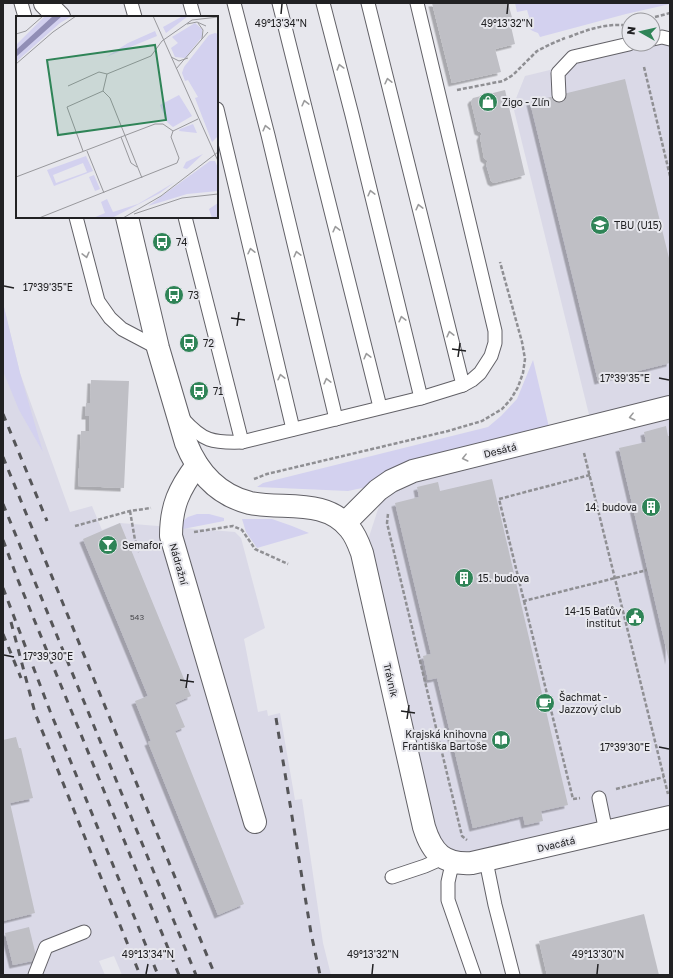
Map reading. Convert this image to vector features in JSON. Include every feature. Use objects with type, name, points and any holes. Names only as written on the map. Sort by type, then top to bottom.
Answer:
[{"type":"street","points":[[45,3],[58,16]]},
{"type":"street","points":[[128,218],[158,348],[186,443],[192,458],[202,474],[213,484],[236,498],[250,503],[299,506],[320,510],[337,517],[346,524]]},
{"type":"street","name":"Desátá","points":[[346,524],[378,490],[391,481],[413,471],[670,407]]},
{"type":"street","name":"Nádražní","points":[[197,465],[183,486],[175,505],[171,518],[171,536],[255,822]]},
{"type":"street","name":"Trávník","points":[[346,524],[356,537],[362,553],[428,841],[434,850],[448,860]]},
{"type":"street","name":"Dvacátá","points":[[448,860],[463,864],[486,861],[606,832],[669,807]]},
{"type":"lane","points":[[21,3],[25,16]]},
{"type":"lane","points":[[131,3],[135,16]]},
{"type":"lane","points":[[190,3],[194,16]]},
{"type":"lane","points":[[234,3],[270,142],[336,419]]},
{"type":"lane","points":[[279,3],[380,407]]},
{"type":"lane","points":[[323,3],[421,398]]},
{"type":"lane","points":[[368,3],[463,385]]},
{"type":"lane","points":[[178,413],[194,431],[212,441],[224,443],[242,442],[421,398],[463,385],[480,373],[492,356],[495,343],[495,330],[417,3]]},
{"type":"lane","points":[[560,95],[558,73],[573,56],[621,46]]},
{"type":"lane","points":[[218,113],[293,429]]},
{"type":"lane","points":[[76,218],[98,301],[110,318],[122,329],[158,348]]},
{"type":"lane","points":[[185,218],[242,442]]},
{"type":"lane","points":[[599,798],[606,832]]},
{"type":"lane","points":[[392,877],[448,860],[450,873],[448,882],[448,900],[474,975]]},
{"type":"lane","points":[[486,861],[513,975]]},
{"type":"lane","points":[[35,975],[46,948],[84,932]]},
{"type":"path","points":[[452,91],[503,81],[513,75],[537,51],[551,44],[586,30],[612,24],[621,25]]},
{"type":"path","points":[[644,67],[670,176]]},
{"type":"path","points":[[585,459],[664,777],[669,807]]},
{"type":"path","points":[[580,798],[573,799],[500,499],[590,475]]},
{"type":"path","points":[[75,526],[130,511],[175,505]]},
{"type":"path","points":[[389,508],[387,523],[462,836],[470,842]]},
{"type":"path","points":[[130,511],[138,552]]},
{"type":"path","points":[[171,536],[233,526],[242,530],[255,548],[288,564]]},
{"type":"path","points":[[524,601],[647,570]]},
{"type":"path","points":[[611,790],[664,777]]},
{"type":"shaded area","points":[[515,3],[670,3],[635,12],[621,12],[621,15],[540,37],[538,33],[529,28],[528,24],[531,23],[527,10],[517,12]]},
{"type":"shaded area","points":[[670,41],[670,806],[441,860],[367,543],[381,500],[411,478],[594,435],[513,106],[525,76],[624,52],[661,52],[661,43]]},
{"type":"shaded area","points":[[3,303],[20,373],[70,512],[92,506],[102,530],[120,523],[235,532],[241,538],[265,628],[244,639],[258,712],[267,710],[268,716],[280,713],[295,800],[302,799],[323,943],[331,975],[122,975],[114,956],[99,961],[105,975],[3,975]]},
{"type":"shaded area","points":[[3,303],[20,373],[43,452],[19,410],[3,371]]},
{"type":"shaded area","points":[[533,360],[549,427],[367,487],[348,491],[257,487],[263,483],[488,427],[517,399]]},
{"type":"shaded area","points":[[197,514],[209,514],[224,518],[224,521],[183,529],[183,521],[188,517]]},
{"type":"shaded area","points":[[242,519],[272,519],[309,533],[257,548],[246,532]]},
{"type":"building","points":[[432,3],[508,3],[513,21],[510,22],[515,44],[495,49],[501,72],[452,83]]},
{"type":"building","points":[[625,79],[670,262],[670,363],[598,381],[530,102]]},
{"type":"building","points":[[505,90],[525,175],[494,183],[491,181],[486,164],[488,161],[484,158],[480,137],[482,133],[478,131],[471,101],[473,98]]},
{"type":"building","points":[[91,380],[129,381],[124,488],[78,486],[81,431],[89,431],[89,416],[85,416],[86,403],[90,403]]},
{"type":"building","name":"14. budova","points":[[666,426],[668,436],[670,436],[669,661],[619,448],[646,442],[644,432]]},
{"type":"building","name":"15. budova","points":[[492,479],[568,805],[541,811],[543,821],[525,825],[523,816],[473,828],[437,678],[428,680],[423,656],[431,654],[395,503],[419,497],[417,487],[438,482],[440,491]]},
{"type":"building","points":[[120,523],[191,696],[175,703],[185,727],[175,731],[244,904],[218,915],[148,742],[151,741],[135,701],[148,696],[83,539]]},
{"type":"building","points":[[16,737],[19,748],[21,748],[33,798],[10,803],[35,913],[3,921],[3,740]]},
{"type":"building","points":[[644,914],[659,975],[547,975],[539,941]]},
{"type":"building","points":[[29,927],[37,960],[13,965],[5,933]]},
{"type":"railway","points":[[3,414],[47,521]]},
{"type":"railway","points":[[3,457],[215,975]]},
{"type":"railway","points":[[3,504],[196,975]]},
{"type":"railway","points":[[3,540],[179,975]]},
{"type":"railway","points":[[3,588],[50,711],[158,975]]},
{"type":"railway","points":[[11,622],[35,713],[140,975]]},
{"type":"railway","points":[[3,634],[21,678]]},
{"type":"railway","points":[[276,718],[311,933],[320,975]]},
{"type":"place","name":"Zigo - Zlín","points":[[488,102]]},
{"type":"place","name":"TBU (U15)","points":[[600,225]]},
{"type":"place","name":"74","points":[[162,242]]},
{"type":"place","name":"73","points":[[174,295]]},
{"type":"place","name":"72","points":[[189,343]]},
{"type":"place","name":"71","points":[[199,391]]},
{"type":"place","name":"14. budova","points":[[651,507]]},
{"type":"place","name":"Semafor","points":[[108,545]]},
{"type":"place","name":"15. budova","points":[[464,578]]},
{"type":"place","name":"14-15 Baťův institut","points":[[635,617]]},
{"type":"place","name":"Šachmat - Jazzový club","points":[[545,703]]},
{"type":"place","name":"Krajská knihovna Františka Bartoše","points":[[501,740]]}]
